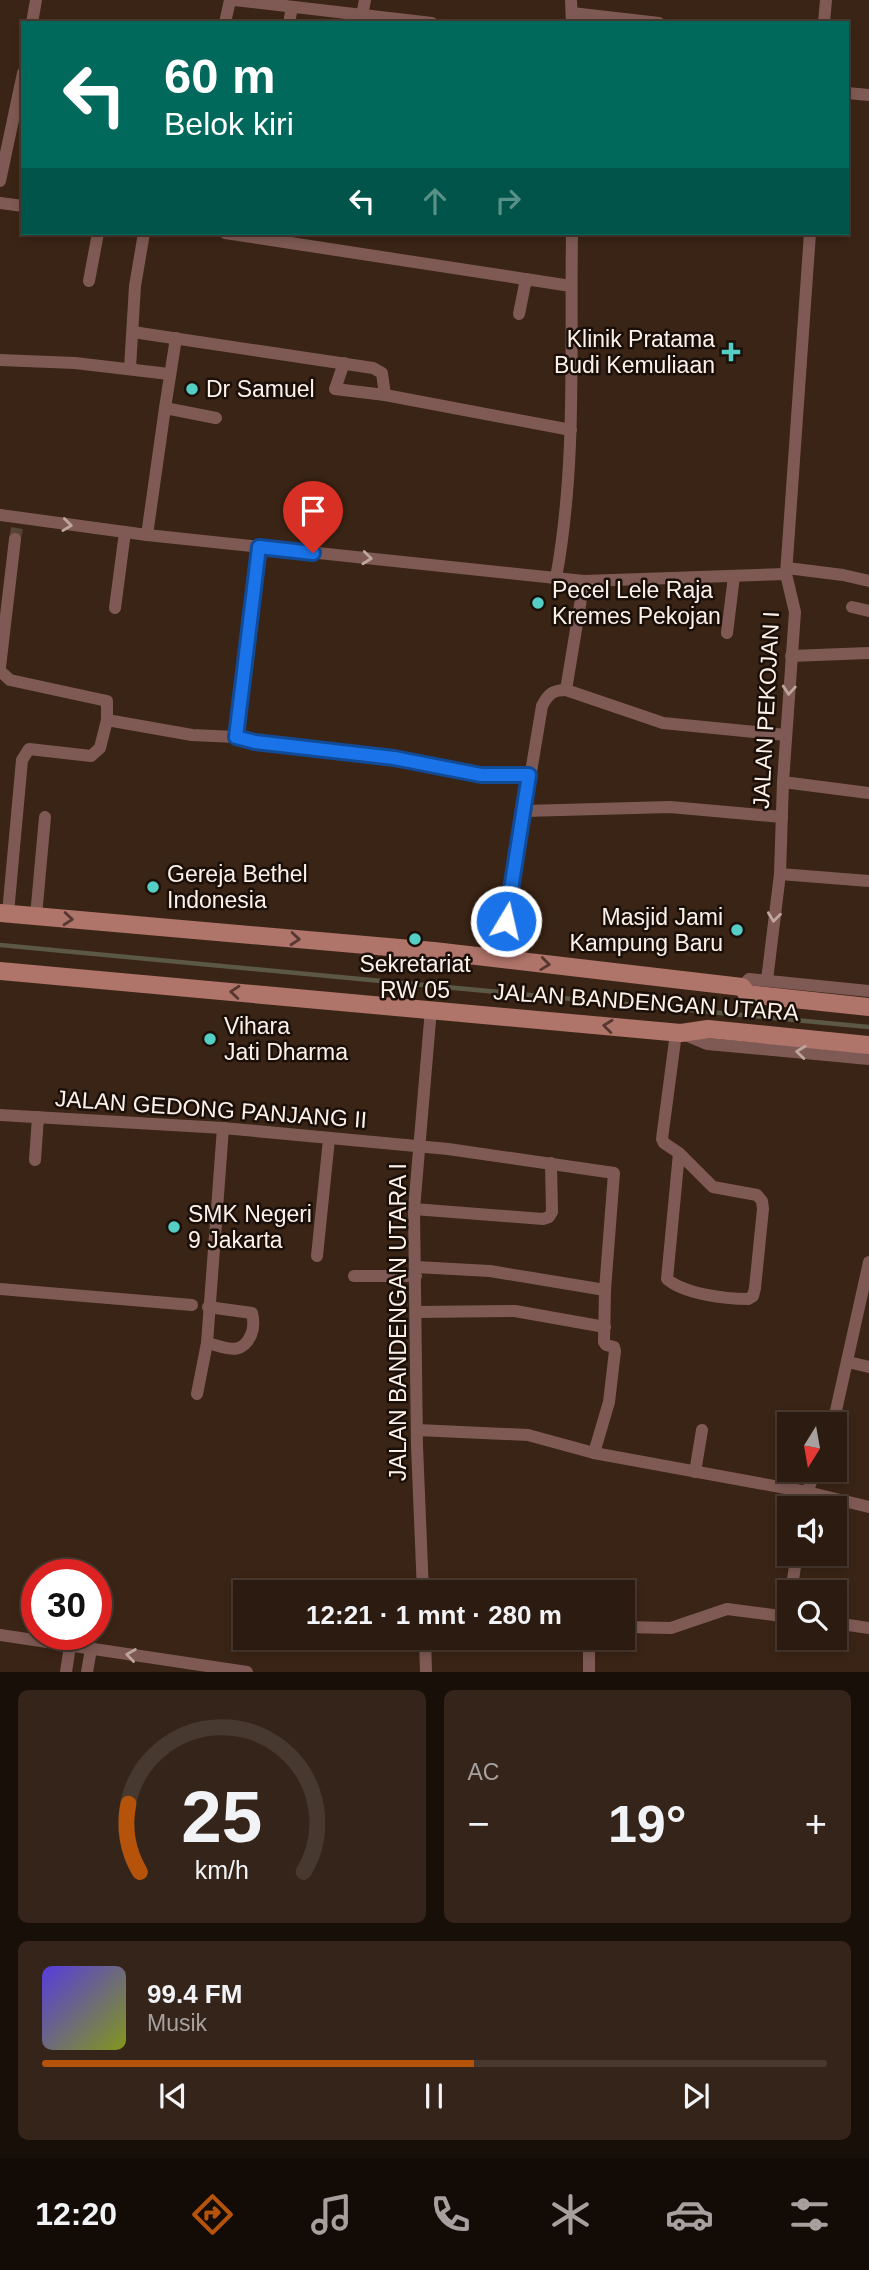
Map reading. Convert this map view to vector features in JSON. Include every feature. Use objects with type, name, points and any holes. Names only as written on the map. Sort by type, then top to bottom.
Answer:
[{"type":"main road","points":[[4,913],[500,958],[742,987],[747,994],[767,988],[869,1007]]},
{"type":"main road","name":"JALAN BANDENGAN UTARA","points":[[0,971],[679,1033],[708,1029],[869,1045]]},
{"type":"street","points":[[32,21],[36,0]]},
{"type":"street","points":[[226,21],[232,0],[292,7],[317,16],[362,15],[414,21]]},
{"type":"street","points":[[362,15],[365,0]]},
{"type":"street","points":[[824,21],[826,0]]},
{"type":"street","points":[[289,21],[292,7]]},
{"type":"street","points":[[572,12],[643,21]]},
{"type":"street","points":[[0,181],[21,82]]},
{"type":"street","points":[[849,93],[869,95]]},
{"type":"street","points":[[0,202],[21,206]]},
{"type":"street","points":[[89,281],[98,235]]},
{"type":"street","points":[[130,368],[135,286],[144,235]]},
{"type":"street","points":[[238,235],[571,286]]},
{"type":"street","points":[[556,578],[562,545],[571,430],[572,235]]},
{"type":"street","name":"JALAN PEKOJAN I","points":[[767,988],[780,874],[783,782],[796,612],[786,571],[810,235]]},
{"type":"street","points":[[519,314],[526,279]]},
{"type":"street","points":[[133,332],[373,368],[382,373],[385,395]]},
{"type":"street","points":[[147,535],[176,338]]},
{"type":"street","points":[[0,360],[75,363],[169,373]]},
{"type":"street","points":[[344,363],[335,389],[385,395],[571,430]]},
{"type":"street","points":[[165,408],[216,418]]},
{"type":"street","points":[[0,515],[17,529],[125,532],[584,581],[734,576],[786,571],[843,575],[869,581]]},
{"type":"street","points":[[4,913],[25,753],[35,748],[91,756],[100,748],[108,702],[102,698],[10,680],[0,669],[17,529]]},
{"type":"street","points":[[115,608],[125,532]]},
{"type":"street","points":[[236,737],[259,547]]},
{"type":"street","points":[[727,633],[734,576]]},
{"type":"street","points":[[566,690],[584,581]]},
{"type":"street","points":[[852,607],[869,611]]},
{"type":"street","points":[[791,656],[869,653]]},
{"type":"street","points":[[500,958],[529,775],[542,706],[548,695],[557,690],[566,690],[663,723],[786,736]]},
{"type":"street","points":[[107,720],[192,735],[236,737],[255,742],[394,758],[481,775],[529,775]]},
{"type":"street","points":[[783,782],[869,793]]},
{"type":"street","points":[[524,811],[670,807],[782,817]]},
{"type":"street","points":[[36,916],[45,817]]},
{"type":"street","points":[[780,874],[869,881]]},
{"type":"street","points":[[767,988],[869,991]]},
{"type":"street","name":"JALAN BANDENGAN UTARA I","points":[[423,1580],[414,1209],[431,1009]]},
{"type":"street","points":[[679,1153],[667,1279],[677,1287],[688,1290],[748,1299],[755,1288],[764,1209],[762,1200],[757,1195],[713,1187],[679,1153],[664,1143],[662,1139],[679,1033],[706,1044],[869,1059]]},
{"type":"street","name":"JALAN GEDONG PANJANG II","points":[[0,1115],[223,1128],[448,1149],[614,1173],[605,1290]]},
{"type":"street","points":[[35,1160],[38,1117]]},
{"type":"street","points":[[197,1394],[206,1343],[223,1128]]},
{"type":"street","points":[[317,1256],[329,1139]]},
{"type":"street","points":[[414,1209],[543,1219],[549,1217],[552,1212],[551,1163]]},
{"type":"street","points":[[836,1412],[864,1307],[869,1262]]},
{"type":"street","points":[[354,1276],[416,1271],[490,1271],[605,1290],[604,1344],[615,1350],[609,1402],[594,1453]]},
{"type":"street","points":[[0,1289],[192,1305]]},
{"type":"street","points":[[206,1343],[241,1348],[246,1345],[254,1329],[252,1313],[208,1307]]},
{"type":"street","points":[[415,1312],[515,1311],[605,1327]]},
{"type":"street","points":[[848,1362],[869,1367]]},
{"type":"street","points":[[417,1430],[528,1435],[594,1453],[807,1492],[869,1507]]},
{"type":"street","points":[[695,1472],[702,1430]]},
{"type":"street","points":[[806,1496],[811,1482]]},
{"type":"street","points":[[635,1627],[671,1628],[727,1609],[777,1613]]},
{"type":"street","points":[[847,1625],[869,1628]]},
{"type":"street","points":[[0,1635],[21,1637]]},
{"type":"street","points":[[66,1671],[69,1650]]},
{"type":"street","points":[[87,1671],[91,1650]]},
{"type":"street","points":[[96,1650],[195,1668],[247,1671]]},
{"type":"street","points":[[425,1650],[426,1671]]},
{"type":"street","points":[[589,1650],[589,1671]]},
{"type":"waterway","points":[[0,945],[869,1027]]},
{"type":"tunnel","points":[[15,539],[17,528]]},
{"type":"place","name":"Klinik Pratama Budi Kemuliaan","points":[[731,352]]},
{"type":"place","name":"Dr Samuel","points":[[192,389]]},
{"type":"place","name":"Pecel Lele Raja Kremes Pekojan","points":[[538,603]]},
{"type":"place","name":"Gereja Bethel Indonesia","points":[[153,887]]},
{"type":"place","name":"Masjid Jami Kampung Baru","points":[[737,930]]},
{"type":"place","name":"Sekretariat RW 05","points":[[415,939]]},
{"type":"place","name":"Vihara Jati Dharma","points":[[210,1039]]},
{"type":"place","name":"SMK Negeri 9 Jakarta","points":[[174,1227]]},
{"type":"route","points":[[313,553],[259,547],[236,737],[255,742],[394,758],[481,775],[529,775],[506,921]]}]
